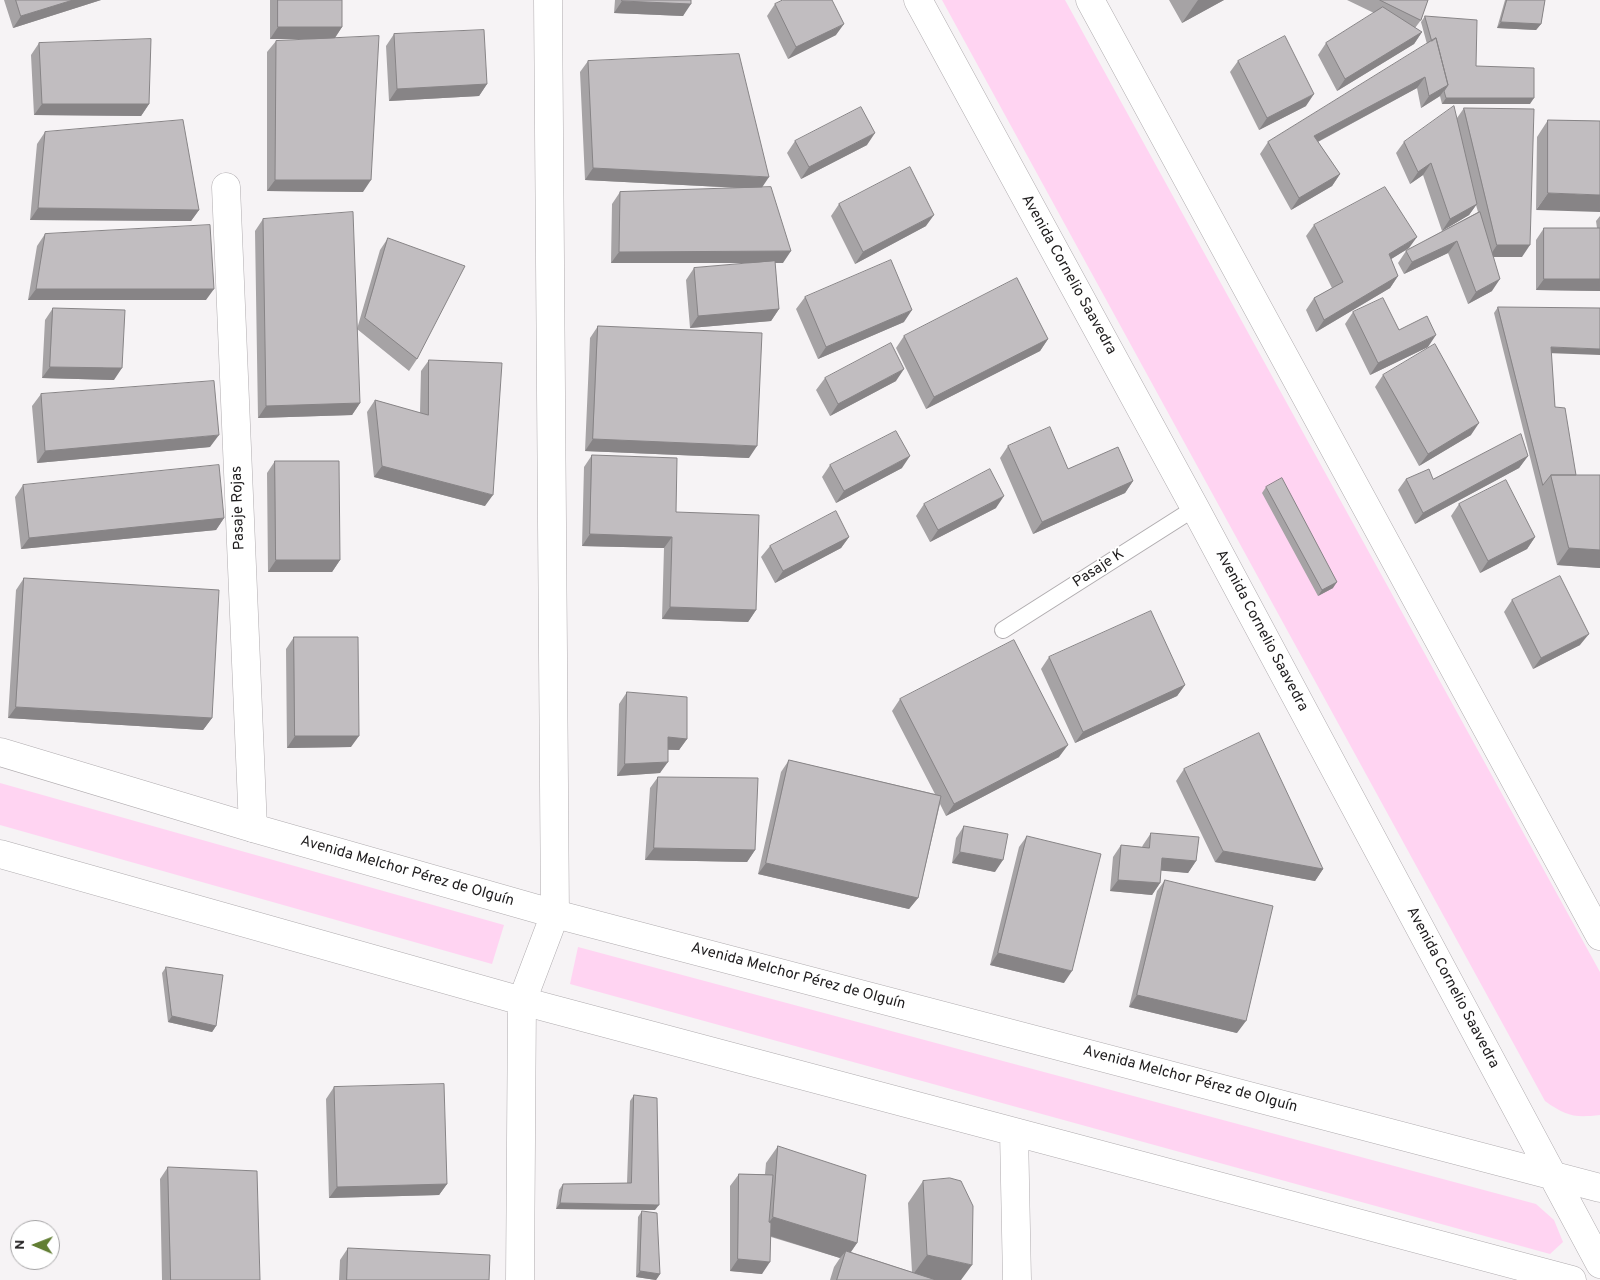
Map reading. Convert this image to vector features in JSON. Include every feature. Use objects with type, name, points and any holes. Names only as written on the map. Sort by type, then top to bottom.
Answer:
[{"type":"street","points":[[520,1280],[522,1001],[555,914],[548,0]]},
{"type":"street","name":"Avenida Cornelio Saavedra","points":[[918,0],[1195,508],[1600,1264]]},
{"type":"street","points":[[1090,0],[1600,936]]},
{"type":"street","name":"Pasaje Rojas","points":[[226,187],[253,828]]},
{"type":"street","name":"Avenida Melchor Pérez de Olguín","points":[[0,752],[253,828],[555,914],[1600,1188]]},
{"type":"street","points":[[0,854],[522,1001],[1572,1280]]},
{"type":"street","points":[[1014,1132],[1017,1280]]},
{"type":"lane","name":"Pasaje K","points":[[1003,630],[1195,508]]},
{"type":"shaded area","points":[[942,0],[1065,0],[1600,972],[1600,1115],[1571,1115],[1545,1101]]},
{"type":"shaded area","points":[[0,783],[504,925],[492,964],[0,825]]},
{"type":"shaded area","points":[[578,947],[1536,1204],[1554,1220],[1563,1242],[1550,1254],[570,984]]},
{"type":"building","points":[[16,0],[73,0],[21,16]]},
{"type":"building","points":[[278,0],[342,0],[342,27],[278,27]]},
{"type":"building","points":[[691,0],[691,4],[622,1]]},
{"type":"building","points":[[783,0],[832,0],[844,24],[796,47],[775,4]]},
{"type":"building","points":[[1380,0],[1428,0],[1421,20]]},
{"type":"building","points":[[1507,0],[1545,0],[1541,24],[1501,22]]},
{"type":"building","points":[[1383,7],[1422,32],[1345,79],[1326,43]]},
{"type":"building","points":[[1425,16],[1477,20],[1476,66],[1534,68],[1534,98],[1446,98],[1444,91],[1448,85],[1436,38],[1432,41]]},
{"type":"building","points":[[484,30],[487,84],[397,89],[394,34]]},
{"type":"building","points":[[379,36],[371,180],[275,180],[276,41]]},
{"type":"building","points":[[1285,36],[1314,94],[1267,118],[1238,61]]},
{"type":"building","points":[[1436,38],[1448,85],[1429,96],[1425,77],[1314,136],[1340,174],[1299,198],[1268,142]]},
{"type":"building","points":[[151,39],[149,104],[42,104],[39,43]]},
{"type":"building","points":[[739,54],[769,177],[593,168],[588,61]]},
{"type":"building","points":[[1454,106],[1477,204],[1450,219],[1431,163],[1418,172],[1404,142]]},
{"type":"building","points":[[861,107],[875,133],[809,167],[795,141]]},
{"type":"building","points":[[1464,108],[1534,109],[1530,245],[1497,245]]},
{"type":"building","points":[[183,120],[199,210],[38,208],[45,132]]},
{"type":"building","points":[[1548,120],[1600,121],[1600,195],[1548,193]]},
{"type":"building","points":[[910,167],[934,215],[863,252],[839,204]]},
{"type":"building","points":[[771,187],[791,251],[619,252],[620,192]]},
{"type":"building","points":[[1385,187],[1417,237],[1389,254],[1398,276],[1324,320],[1314,298],[1343,282],[1314,225]]},
{"type":"building","points":[[353,212],[360,403],[266,406],[263,219]]},
{"type":"building","points":[[1480,212],[1500,279],[1476,292],[1457,241],[1412,262],[1406,251]]},
{"type":"building","points":[[210,225],[214,289],[36,289],[45,234]]},
{"type":"building","points":[[1544,228],[1600,228],[1600,279],[1544,279]]},
{"type":"building","points":[[388,238],[465,266],[417,359],[365,318]]},
{"type":"building","points":[[891,260],[912,310],[826,347],[805,297]]},
{"type":"building","points":[[775,261],[779,309],[698,316],[694,268]]},
{"type":"building","points":[[1017,278],[1048,339],[934,397],[904,336]]},
{"type":"building","points":[[1383,298],[1399,330],[1427,316],[1436,335],[1378,363],[1353,312]]},
{"type":"building","points":[[1498,307],[1600,308],[1600,349],[1551,347],[1555,407],[1565,408],[1576,475],[1551,475],[1543,485]]},
{"type":"building","points":[[53,308],[125,310],[122,368],[50,367]]},
{"type":"building","points":[[598,326],[762,333],[757,446],[593,439]]},
{"type":"building","points":[[891,343],[904,369],[838,404],[825,378]]},
{"type":"building","points":[[1435,344],[1479,423],[1428,454],[1383,375]]},
{"type":"building","points":[[429,360],[502,363],[493,495],[382,466],[375,400],[428,415]]},
{"type":"building","points":[[214,381],[219,435],[45,451],[41,394]]},
{"type":"building","points":[[1050,427],[1068,469],[1118,447],[1133,481],[1042,522],[1008,446]]},
{"type":"building","points":[[896,431],[910,456],[844,491],[830,465]]},
{"type":"building","points":[[1521,434],[1528,456],[1423,513],[1406,479],[1429,469],[1433,479]]},
{"type":"building","points":[[592,455],[677,458],[676,512],[759,515],[756,610],[670,607],[672,537],[590,534]]},
{"type":"building","points":[[275,461],[339,461],[340,560],[276,560]]},
{"type":"building","points":[[219,465],[224,518],[29,538],[23,485]]},
{"type":"building","points":[[990,469],[1004,496],[938,530],[924,504]]},
{"type":"building","points":[[1551,475],[1600,475],[1600,550],[1569,548]]},
{"type":"building","points":[[1282,478],[1337,582],[1322,590],[1266,487]]},
{"type":"building","points":[[1506,480],[1535,537],[1488,561],[1459,504]]},
{"type":"building","points":[[836,511],[849,537],[783,571],[770,546]]},
{"type":"building","points":[[1560,576],[1589,634],[1541,658],[1512,600]]},
{"type":"building","points":[[24,578],[219,590],[212,718],[16,707]]},
{"type":"building","points":[[1151,611],[1185,685],[1083,732],[1049,657]]},
{"type":"building","points":[[294,637],[358,637],[359,736],[295,736]]},
{"type":"building","points":[[1014,640],[1068,745],[954,804],[900,699]]},
{"type":"building","points":[[627,692],[687,697],[687,739],[668,737],[668,762],[625,764]]},
{"type":"building","points":[[1259,733],[1323,869],[1223,851],[1184,769]]},
{"type":"building","points":[[789,760],[941,796],[918,898],[766,863]]},
{"type":"building","points":[[658,777],[758,778],[755,850],[654,848]]},
{"type":"building","points":[[964,826],[1008,834],[1003,860],[960,852]]},
{"type":"building","points":[[1151,833],[1199,837],[1196,861],[1162,858],[1160,883],[1118,880],[1121,845],[1149,848]]},
{"type":"building","points":[[1027,836],[1101,854],[1072,971],[998,953]]},
{"type":"building","points":[[1165,880],[1273,906],[1246,1021],[1137,995]]},
{"type":"building","points":[[166,967],[223,975],[216,1026],[172,1016]]},
{"type":"building","points":[[444,1084],[447,1184],[337,1187],[334,1087]]},
{"type":"building","points":[[634,1095],[657,1098],[659,1205],[560,1203],[563,1184],[631,1183]]},
{"type":"building","points":[[778,1146],[866,1175],[857,1243],[773,1217]]},
{"type":"building","points":[[168,1167],[257,1171],[260,1280],[171,1280]]},
{"type":"building","points":[[739,1174],[773,1175],[769,1222],[771,1223],[770,1262],[738,1259]]},
{"type":"building","points":[[950,1178],[961,1181],[973,1206],[972,1265],[927,1255],[923,1181]]},
{"type":"building","points":[[642,1211],[657,1213],[660,1274],[640,1271]]},
{"type":"building","points":[[348,1248],[490,1255],[489,1280],[347,1280]]},
{"type":"building","points":[[846,1251],[936,1280],[837,1280]]}]
